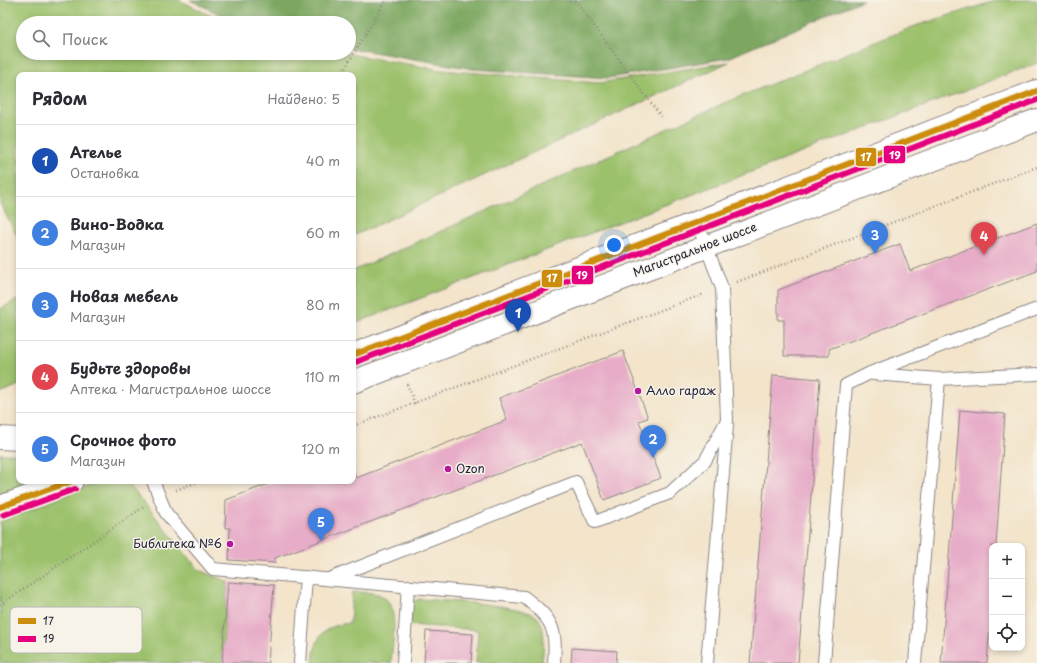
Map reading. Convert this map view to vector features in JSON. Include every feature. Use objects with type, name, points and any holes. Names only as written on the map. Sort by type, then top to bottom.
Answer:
[{"type":"main road","name":"Магистральное шоссе","points":[[356,354],[1037,92]]},
{"type":"main road","name":"Магистральное шоссе","points":[[356,381],[1037,120]]},
{"type":"main road","points":[[0,438],[16,439]]},
{"type":"main road","points":[[0,507],[64,484]]},
{"type":"lane","points":[[697,222],[722,288],[727,420],[707,663]]},
{"type":"lane","points":[[824,663],[846,386],[870,373],[1037,308]]},
{"type":"lane","points":[[870,373],[939,379],[1037,374]]},
{"type":"lane","points":[[915,663],[939,379]]},
{"type":"lane","points":[[329,579],[576,482],[595,522],[670,494],[706,461],[727,420]]},
{"type":"lane","points":[[154,484],[166,513],[213,569],[524,597],[541,610],[552,626],[556,644],[554,663]]},
{"type":"lane","points":[[300,663],[306,577]]},
{"type":"lane","points":[[403,663],[408,586]]},
{"type":"path","points":[[356,50],[386,0]]},
{"type":"path","points":[[575,0],[662,118]]},
{"type":"path","points":[[343,72],[350,60]]},
{"type":"path","points":[[356,425],[722,288],[1037,166]]},
{"type":"path","points":[[405,380],[415,404]]},
{"type":"path","points":[[0,605],[159,496],[192,484]]},
{"type":"green space","points":[[0,0],[179,0],[212,16],[16,16],[16,60],[356,60],[356,55],[441,70],[599,83],[729,62],[356,235],[356,72],[16,72],[16,234],[0,203]]},
{"type":"green space","points":[[190,0],[863,0],[728,58],[608,78],[473,69],[356,49],[356,16],[223,16]]},
{"type":"green space","points":[[998,0],[1037,0],[1037,63],[356,323],[356,270],[724,103],[915,26]]},
{"type":"green space","points":[[16,301],[16,386],[0,393],[0,309]]},
{"type":"green space","points":[[0,454],[16,454],[16,484],[29,484],[0,495]]},
{"type":"green space","points":[[93,484],[129,484],[199,570],[228,582],[222,663],[0,663],[0,522]]},
{"type":"green space","points":[[352,592],[368,592],[378,594],[385,598],[390,605],[394,624],[391,663],[313,663],[318,639],[322,634],[333,627],[350,623]]},
{"type":"green space","points":[[420,599],[501,606],[531,613],[538,618],[543,628],[544,640],[542,663],[476,663],[478,630],[411,625],[412,602]]},
{"type":"building","points":[[1037,223],[1037,271],[829,349],[829,356],[784,356],[784,320],[778,320],[778,290],[900,244],[910,271]]},
{"type":"building","points":[[623,351],[648,418],[639,421],[661,478],[604,500],[582,442],[275,558],[275,563],[229,560],[230,528],[225,528],[226,500],[268,484],[356,484],[356,478],[507,420],[499,398]]},
{"type":"building","points":[[773,375],[820,379],[798,663],[750,663]]},
{"type":"building","points":[[960,410],[1005,414],[996,543],[989,543],[989,637],[987,663],[941,663]]},
{"type":"building","points":[[228,582],[274,585],[268,663],[222,663]]},
{"type":"building","points":[[426,631],[473,634],[471,663],[424,663]]},
{"type":"building","points":[[572,648],[617,651],[616,663],[571,663]]},
{"type":"transit line","name":"17","points":[[356,354],[1037,91]]},
{"type":"transit line","name":"19","points":[[356,362],[1037,100]]},
{"type":"transit line","name":"17","points":[[0,507],[64,484]]},
{"type":"transit line","name":"19","points":[[3,515],[75,489]]},
{"type":"place","name":"Новая мебель","points":[[875,254]]},
{"type":"place","name":"Будьте здоровы","points":[[984,255]]},
{"type":"place","name":"Ателье","points":[[518,332]]},
{"type":"place","name":"Алло гараж","points":[[638,391]]},
{"type":"place","name":"Вино-Водка","points":[[653,458]]},
{"type":"place","name":"Ozon","points":[[448,469]]},
{"type":"place","name":"Срочное фото","points":[[321,541]]},
{"type":"place","name":"Библитека №6","points":[[230,544]]}]
